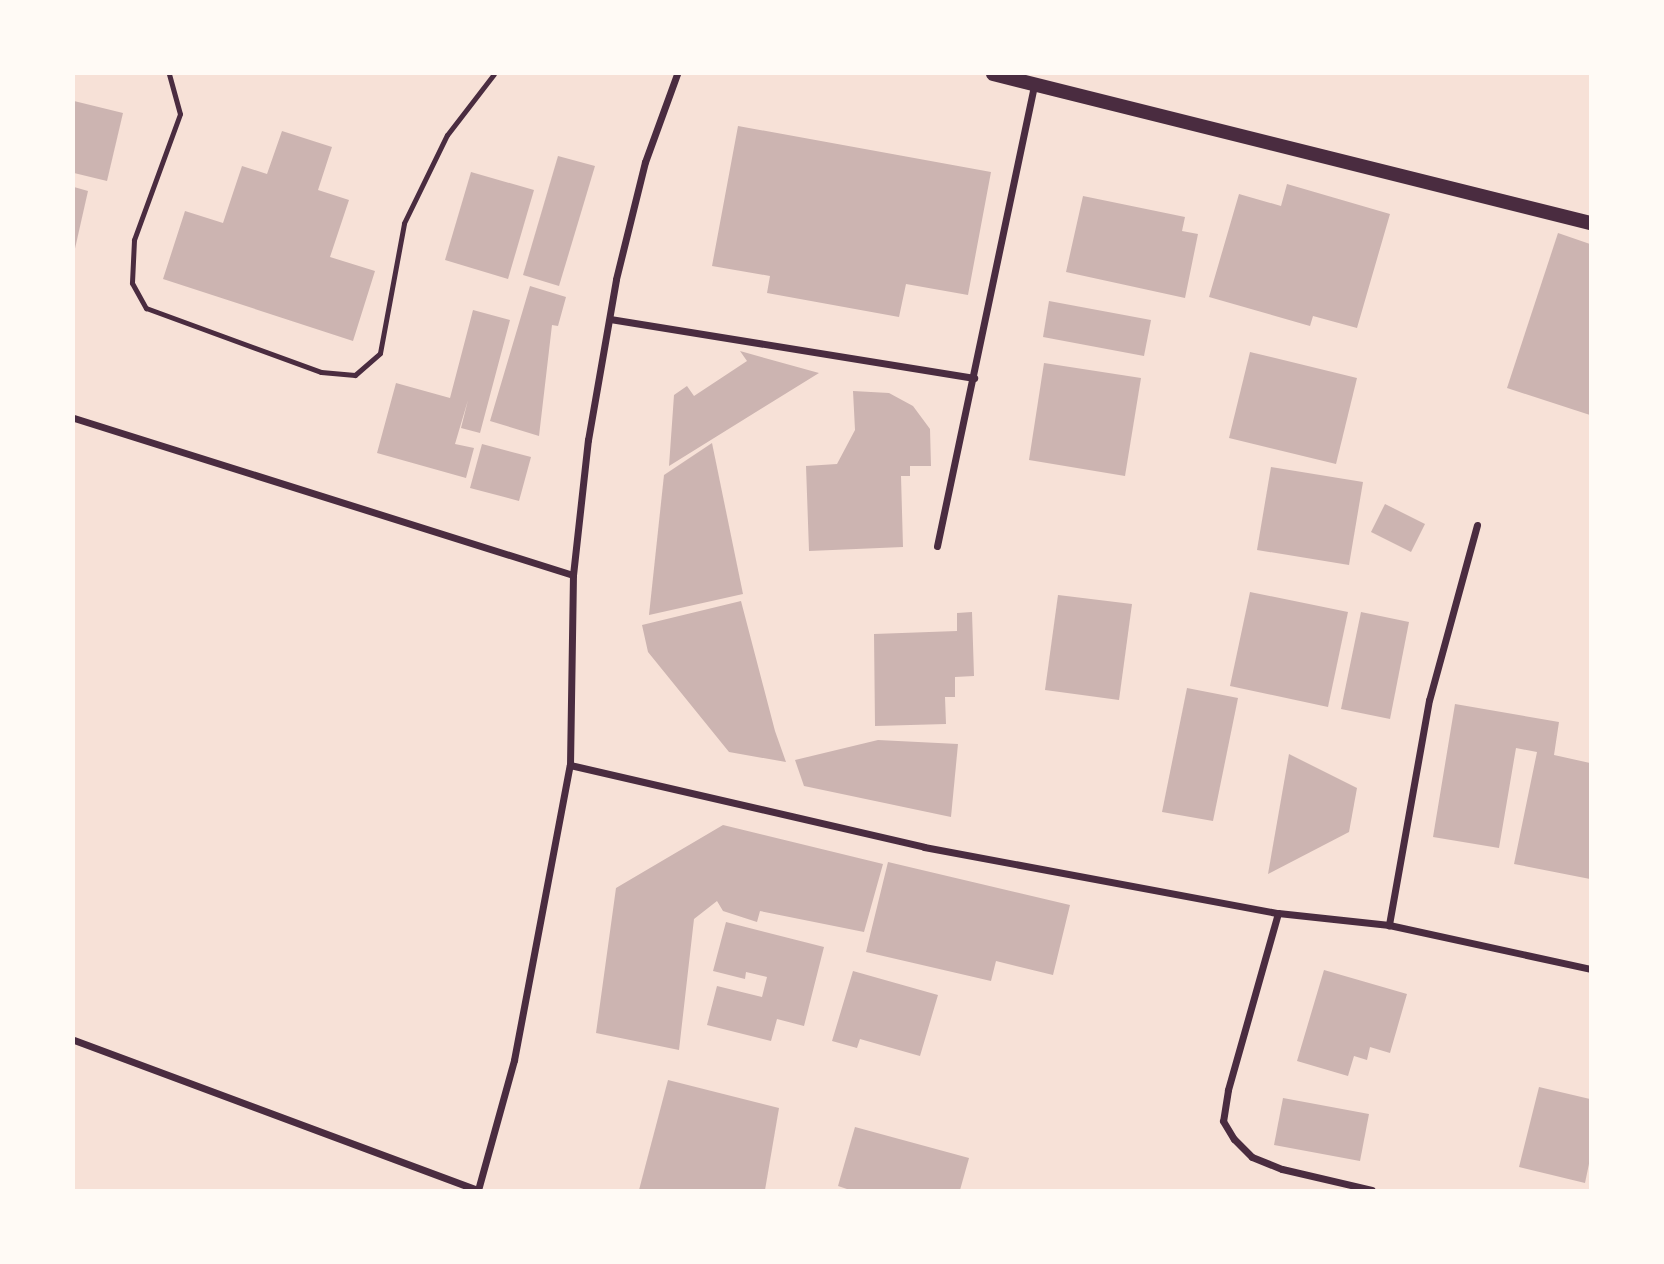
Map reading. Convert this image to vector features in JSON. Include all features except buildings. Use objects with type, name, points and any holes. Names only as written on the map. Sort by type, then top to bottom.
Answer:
[{"type":"main road","points":[[993,74],[1591,223]]},
{"type":"street","points":[[74,1040],[477,1191],[514,1060],[570,765],[573,575],[588,440],[616,279],[645,162],[677,74]]},
{"type":"street","points":[[937,546],[1035,83]]},
{"type":"street","points":[[610,319],[974,378]]},
{"type":"street","points":[[74,418],[573,575]]},
{"type":"street","points":[[1388,925],[1429,700],[1477,525]]},
{"type":"street","points":[[570,765],[924,848],[1278,914],[1388,925],[1591,969]]},
{"type":"street","points":[[1278,914],[1228,1090],[1223,1121],[1234,1139],[1252,1157],[1282,1168],[1372,1191]]},
{"type":"lane","points":[[169,74],[180,114],[134,240],[132,283],[146,308],[321,372],[355,375],[380,353],[404,223],[447,135],[494,74]]}]
